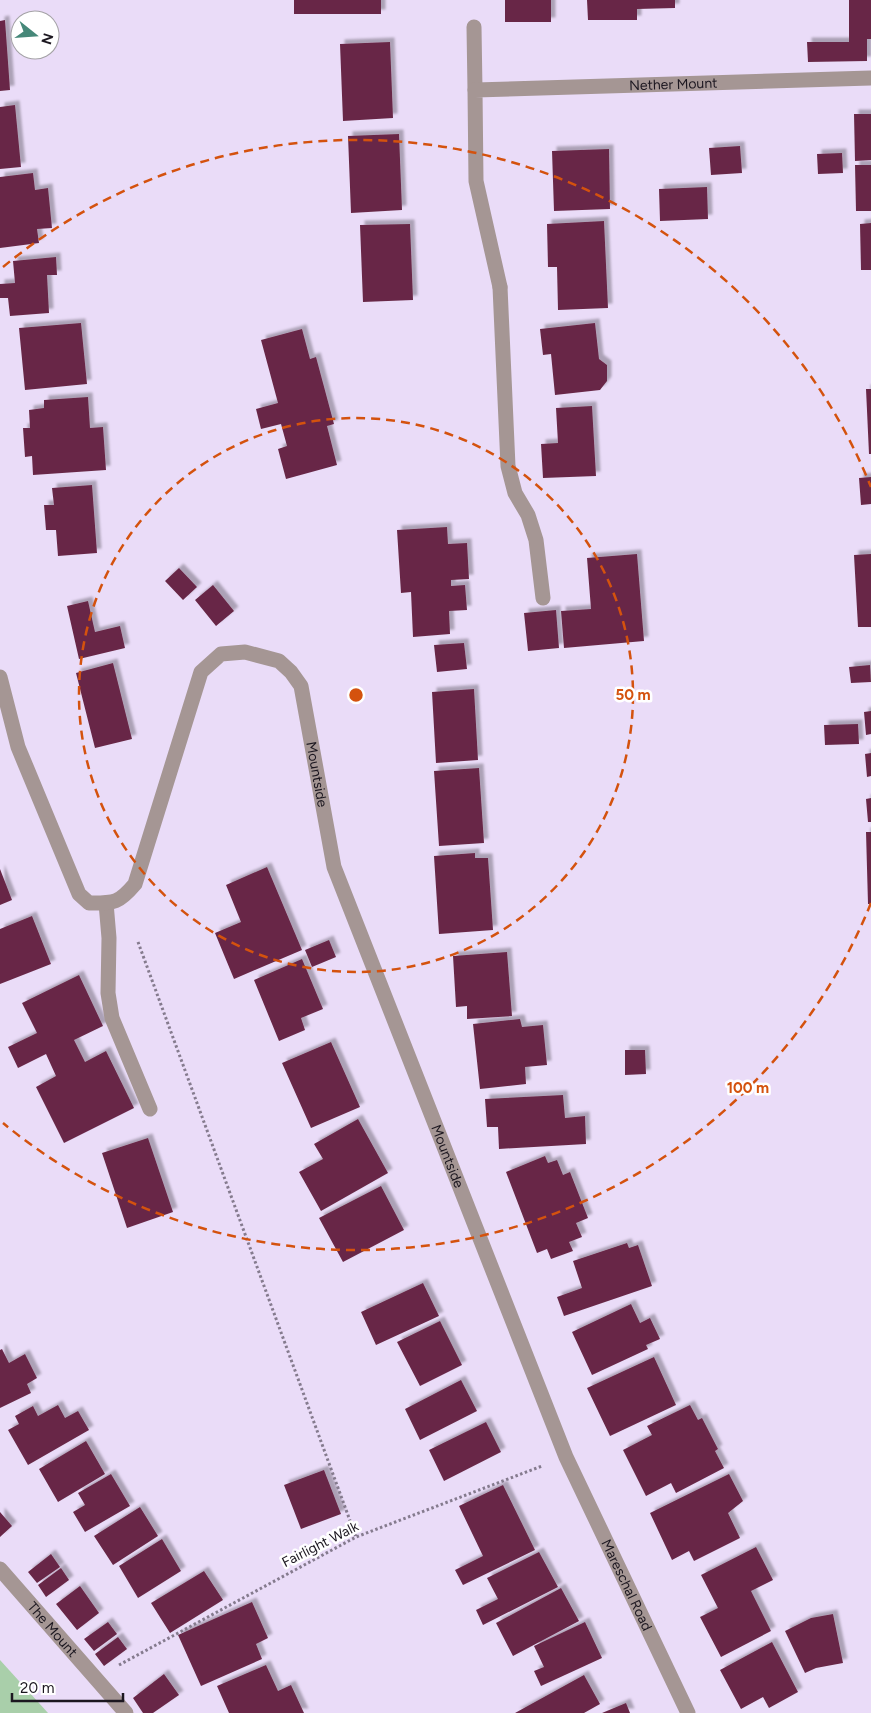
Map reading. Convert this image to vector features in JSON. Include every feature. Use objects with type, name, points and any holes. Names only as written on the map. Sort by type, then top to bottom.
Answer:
[{"type":"street","points":[[474,27],[476,182],[500,287],[508,466],[515,493],[528,515],[536,540],[543,598]]},
{"type":"street","name":"Nether Mount","points":[[474,90],[871,78]]},
{"type":"street","name":"Mountside","points":[[122,899],[135,884],[201,672],[221,654],[246,652],[279,661],[291,672],[301,686],[334,867],[566,1457]]},
{"type":"street","points":[[0,677],[18,747],[79,894],[89,903],[106,903],[122,899]]},
{"type":"street","points":[[106,903],[109,938],[108,993],[112,1018],[150,1109]]},
{"type":"street","name":"Mareschal Road","points":[[566,1457],[688,1713]]},
{"type":"street","name":"The Mount","points":[[0,1569],[126,1713]]},
{"type":"path","points":[[122,899],[356,1537]]},
{"type":"path","name":"Fairlight Walk","points":[[96,1678],[148,1648],[356,1537],[566,1457]]},
{"type":"green space","points":[[0,1660],[48,1713],[0,1713]]},
{"type":"building","points":[[294,0],[381,0],[381,14],[294,14]]},
{"type":"building","points":[[505,0],[551,0],[551,22],[505,22]]},
{"type":"building","points":[[587,0],[675,0],[675,8],[637,9],[637,20],[588,20]]},
{"type":"building","points":[[849,0],[871,0],[871,39],[867,39],[867,61],[808,62],[807,42],[849,42]]},
{"type":"building","points":[[5,20],[10,90],[0,91],[0,21]]},
{"type":"building","points":[[390,42],[393,118],[343,121],[340,44]]},
{"type":"building","points":[[15,105],[21,167],[0,169],[0,107]]},
{"type":"building","points":[[854,114],[871,114],[871,160],[855,161]]},
{"type":"building","points":[[399,134],[402,210],[351,213],[348,136]]},
{"type":"building","points":[[740,146],[742,173],[711,175],[709,148]]},
{"type":"building","points":[[609,149],[610,209],[554,211],[552,151]]},
{"type":"building","points":[[842,153],[843,173],[818,174],[817,154]]},
{"type":"building","points":[[855,165],[871,165],[871,211],[856,211]]},
{"type":"building","points":[[33,173],[35,190],[48,188],[52,228],[37,229],[39,243],[0,248],[0,177]]},
{"type":"building","points":[[707,187],[708,219],[660,221],[659,189]]},
{"type":"building","points":[[604,221],[608,308],[558,310],[557,267],[548,267],[547,224]]},
{"type":"building","points":[[871,223],[871,270],[861,270],[860,224]]},
{"type":"building","points":[[410,224],[413,300],[363,302],[360,225]]},
{"type":"building","points":[[56,257],[57,275],[47,275],[49,313],[10,316],[8,298],[0,298],[0,284],[15,283],[13,261]]},
{"type":"building","points":[[81,323],[87,384],[25,390],[19,328]]},
{"type":"building","points":[[595,323],[599,359],[607,365],[607,381],[600,390],[555,395],[551,354],[543,355],[540,329]]},
{"type":"building","points":[[302,329],[310,359],[316,357],[334,424],[327,426],[337,465],[286,479],[278,449],[287,446],[281,424],[261,429],[256,409],[278,403],[261,340]]},
{"type":"building","points":[[866,389],[871,389],[871,454],[869,454]]},
{"type":"building","points":[[88,397],[90,428],[103,427],[106,470],[33,475],[32,456],[25,457],[23,428],[30,428],[29,410],[44,408],[44,400]]},
{"type":"building","points":[[592,406],[596,476],[543,478],[541,444],[558,443],[556,408]]},
{"type":"building","points":[[871,477],[871,504],[861,505],[859,478]]},
{"type":"building","points":[[92,485],[97,553],[58,556],[56,530],[46,530],[44,505],[54,505],[52,488]]},
{"type":"building","points":[[447,527],[448,544],[467,543],[469,579],[451,580],[451,586],[465,585],[467,610],[449,611],[450,634],[413,637],[411,592],[401,593],[397,530]]},
{"type":"building","points":[[637,554],[644,641],[564,648],[561,611],[591,609],[587,558]]},
{"type":"building","points":[[871,554],[871,627],[858,627],[854,555]]},
{"type":"building","points":[[179,568],[197,587],[183,600],[165,581]]},
{"type":"building","points":[[213,585],[234,611],[216,626],[195,600]]},
{"type":"building","points":[[88,601],[95,632],[120,626],[125,648],[79,659],[67,606]]},
{"type":"building","points":[[556,610],[559,648],[528,651],[524,613]]},
{"type":"building","points":[[464,643],[467,669],[437,672],[434,645]]},
{"type":"building","points":[[113,663],[132,739],[95,748],[76,673]]},
{"type":"building","points":[[870,665],[871,682],[851,683],[849,667]]},
{"type":"building","points":[[474,689],[478,760],[436,763],[432,692]]},
{"type":"building","points":[[871,711],[871,734],[866,735],[864,712]]},
{"type":"building","points":[[858,724],[859,744],[825,745],[824,725]]},
{"type":"building","points":[[871,753],[871,776],[867,777],[865,754]]},
{"type":"building","points":[[479,768],[484,843],[439,846],[434,771]]},
{"type":"building","points":[[871,798],[871,822],[868,822],[866,799]]},
{"type":"building","points":[[866,832],[871,832],[871,904],[868,904]]},
{"type":"building","points":[[475,853],[475,858],[488,858],[493,930],[439,934],[434,856]]},
{"type":"building","points":[[267,867],[302,950],[234,979],[215,933],[241,922],[226,885]]},
{"type":"building","points":[[0,869],[12,900],[0,905]]},
{"type":"building","points":[[32,916],[51,964],[0,984],[0,929]]},
{"type":"building","points":[[329,940],[336,957],[312,967],[305,950]]},
{"type":"building","points":[[507,952],[512,1016],[467,1019],[467,1006],[456,1007],[453,956]]},
{"type":"building","points":[[302,959],[323,1009],[301,1018],[305,1030],[279,1041],[254,980]]},
{"type":"building","points":[[79,975],[103,1026],[74,1040],[85,1062],[106,1051],[134,1108],[64,1143],[36,1087],[56,1076],[46,1054],[18,1068],[8,1047],[37,1033],[22,1003]]},
{"type":"building","points":[[520,1019],[522,1027],[543,1025],[547,1065],[525,1067],[526,1084],[480,1089],[473,1024]]},
{"type":"building","points":[[331,1042],[360,1107],[311,1128],[282,1063]]},
{"type":"building","points":[[625,1050],[645,1050],[646,1074],[625,1075]]},
{"type":"building","points":[[563,1095],[565,1118],[585,1116],[586,1144],[499,1149],[498,1127],[487,1127],[485,1099]]},
{"type":"building","points":[[358,1119],[388,1173],[321,1211],[299,1172],[323,1159],[314,1144]]},
{"type":"building","points":[[148,1138],[173,1212],[127,1228],[102,1153]]},
{"type":"building","points":[[545,1156],[548,1163],[557,1160],[563,1175],[570,1172],[588,1218],[576,1223],[582,1237],[569,1242],[573,1251],[551,1259],[547,1249],[537,1253],[506,1172]]},
{"type":"building","points":[[381,1186],[404,1230],[343,1262],[319,1218]]},
{"type":"building","points":[[627,1243],[629,1248],[638,1245],[652,1286],[564,1316],[557,1297],[582,1288],[573,1261]]},
{"type":"building","points":[[423,1283],[439,1316],[376,1345],[361,1312]]},
{"type":"building","points":[[631,1304],[640,1323],[650,1318],[660,1339],[646,1345],[648,1349],[592,1375],[572,1332]]},
{"type":"building","points":[[440,1321],[462,1365],[420,1386],[397,1342]]},
{"type":"building","points":[[2,1349],[9,1363],[25,1354],[37,1378],[27,1384],[31,1393],[0,1408],[0,1350]]},
{"type":"building","points":[[654,1357],[676,1405],[610,1436],[587,1388]]},
{"type":"building","points":[[461,1380],[477,1411],[420,1440],[405,1409]]},
{"type":"building","points":[[58,1405],[65,1418],[78,1411],[89,1430],[28,1465],[8,1430],[19,1424],[15,1416],[33,1406],[38,1416]]},
{"type":"building","points":[[690,1405],[698,1420],[702,1418],[718,1449],[715,1451],[724,1468],[676,1493],[671,1483],[646,1496],[623,1450],[652,1435],[647,1426]]},
{"type":"building","points":[[486,1422],[501,1452],[444,1481],[429,1450]]},
{"type":"building","points":[[86,1441],[105,1474],[58,1502],[39,1469]]},
{"type":"building","points":[[324,1470],[341,1514],[301,1529],[284,1485]]},
{"type":"building","points":[[111,1474],[130,1506],[85,1532],[73,1512],[85,1505],[78,1493]]},
{"type":"building","points":[[729,1474],[743,1501],[728,1513],[740,1538],[694,1561],[689,1551],[672,1560],[650,1513]]},
{"type":"building","points":[[503,1485],[535,1550],[463,1585],[455,1570],[483,1556],[459,1506]]},
{"type":"building","points":[[140,1507],[158,1536],[113,1565],[94,1536]]},
{"type":"building","points":[[0,1512],[12,1526],[0,1537]]},
{"type":"building","points":[[162,1539],[181,1571],[138,1598],[119,1566]]},
{"type":"building","points":[[756,1547],[773,1580],[751,1591],[771,1631],[721,1657],[700,1617],[718,1608],[701,1575]]},
{"type":"building","points":[[539,1552],[558,1587],[483,1625],[476,1610],[498,1599],[487,1578]]},
{"type":"building","points":[[51,1554],[60,1567],[37,1583],[28,1572]]},
{"type":"building","points":[[61,1568],[69,1580],[46,1597],[38,1585]]},
{"type":"building","points":[[204,1571],[223,1600],[170,1633],[151,1603]]},
{"type":"building","points":[[80,1586],[99,1613],[77,1630],[56,1604]]},
{"type":"building","points":[[561,1588],[579,1621],[513,1656],[496,1623]]},
{"type":"building","points":[[252,1602],[268,1638],[256,1644],[262,1659],[201,1686],[178,1635]]},
{"type":"building","points":[[833,1614],[843,1663],[816,1668],[805,1673],[785,1631],[811,1618]]},
{"type":"building","points":[[108,1622],[117,1634],[94,1651],[84,1639]]},
{"type":"building","points":[[585,1622],[602,1658],[541,1686],[534,1671],[544,1667],[534,1646]]},
{"type":"building","points":[[118,1637],[127,1649],[104,1666],[95,1654]]},
{"type":"building","points":[[772,1642],[798,1692],[769,1708],[763,1697],[741,1709],[720,1670]]},
{"type":"building","points":[[266,1665],[278,1691],[291,1685],[304,1713],[229,1713],[217,1686]]},
{"type":"building","points":[[164,1674],[179,1695],[153,1713],[143,1713],[133,1698]]},
{"type":"building","points":[[584,1675],[600,1704],[584,1713],[515,1713]]},
{"type":"building","points":[[626,1703],[630,1713],[602,1713]]}]
